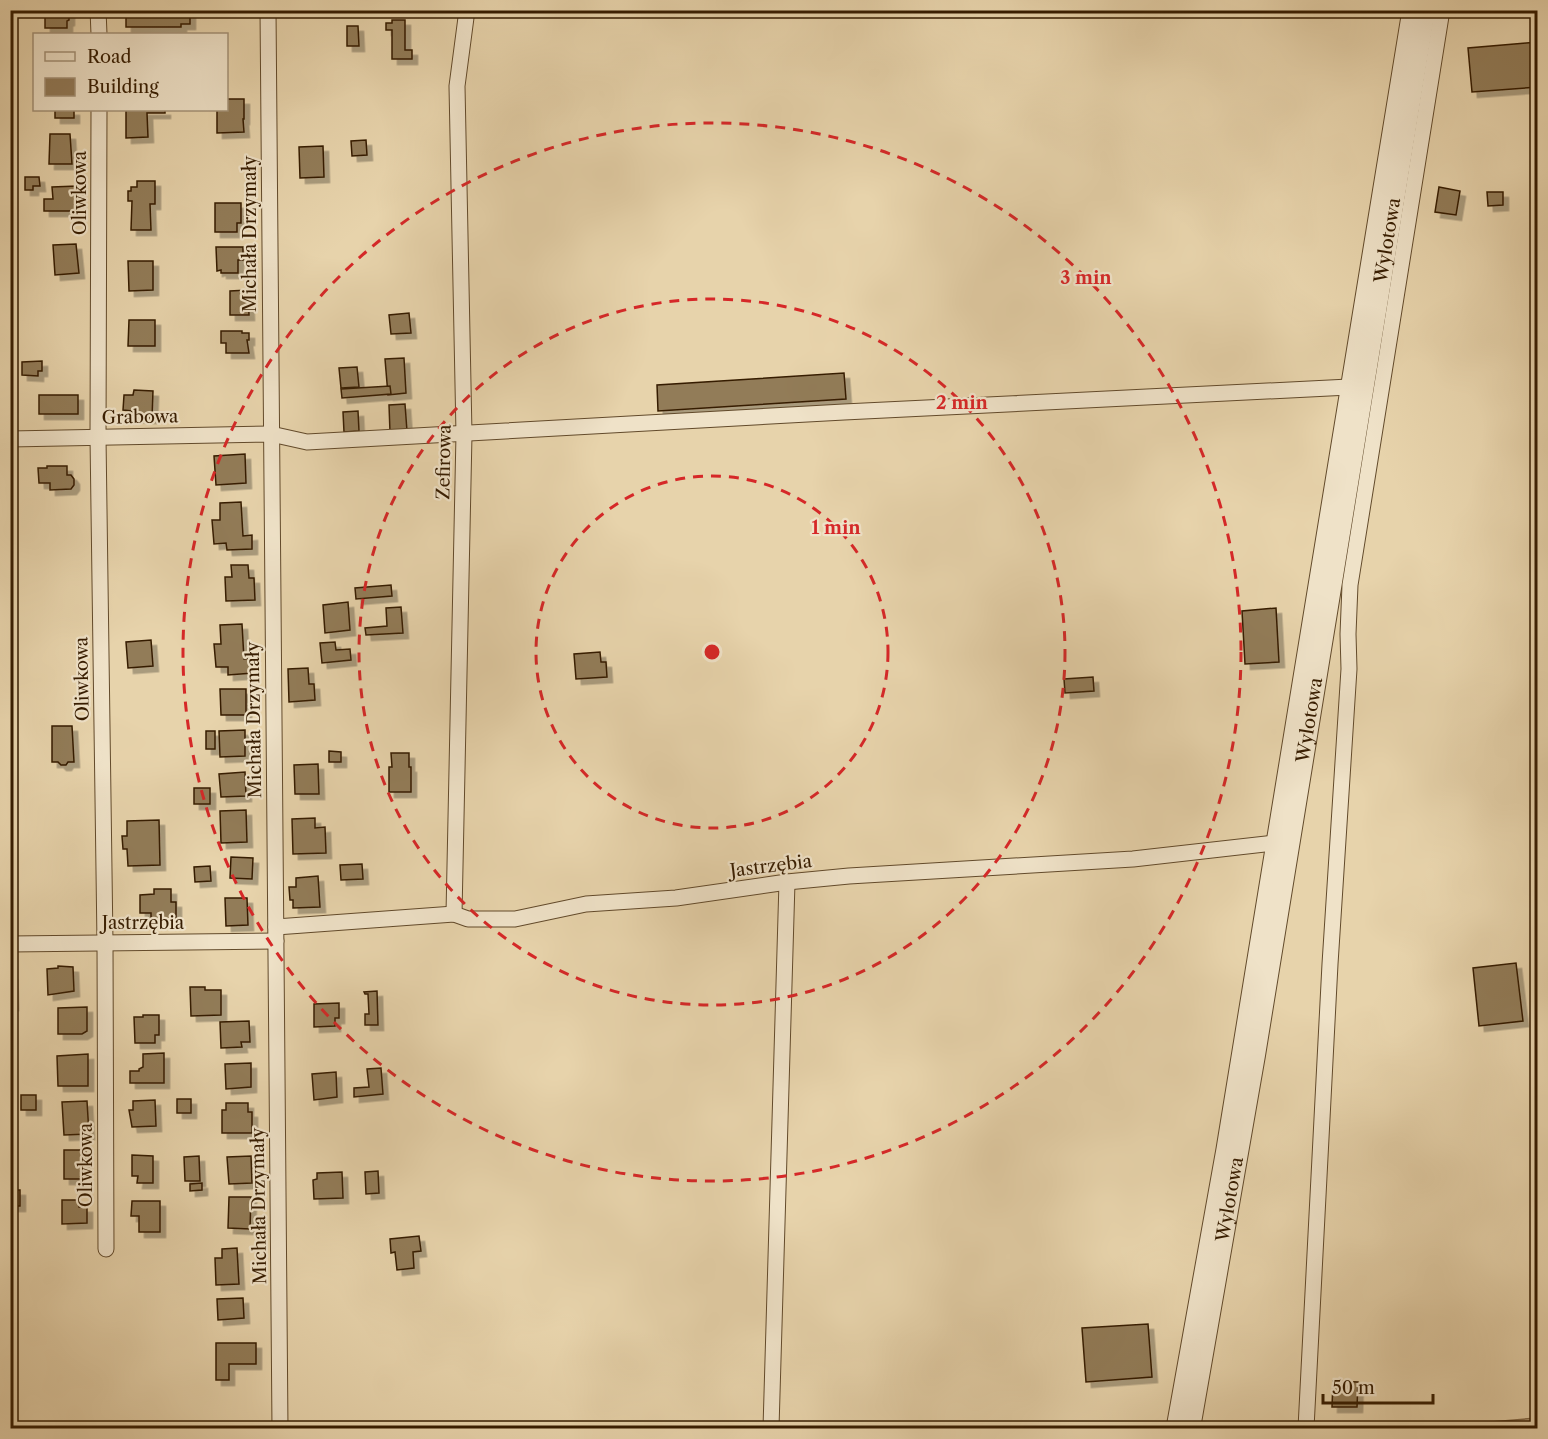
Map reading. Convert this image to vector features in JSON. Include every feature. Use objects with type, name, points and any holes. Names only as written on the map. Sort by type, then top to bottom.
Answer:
[{"type":"street","points":[[98,10],[99,33]]},
{"type":"street","name":"Michała Drzymały","points":[[268,10],[280,1428]]},
{"type":"street","name":"Zefirowa","points":[[454,914],[464,434],[457,87],[467,10]]},
{"type":"street","name":"Wylotowa","points":[[1174,1428],[1224,1149],[1410,10]]},
{"type":"street","name":"Wylotowa","points":[[1190,1428],[1250,1087],[1425,10]]},
{"type":"street","name":"Wylotowa","points":[[1306,1428],[1327,1011],[1349,669],[1350,585],[1442,10]]},
{"type":"street","name":"Oliwkowa","points":[[99,111],[98,437],[105,942],[106,1249]]},
{"type":"street","name":"Grabowa","points":[[10,439],[271,434],[307,442],[1349,387]]},
{"type":"street","name":"Jastrzębia","points":[[10,944],[276,934],[454,914],[468,919],[515,919],[586,904],[676,898],[787,882],[849,876],[1133,859],[1274,843]]},
{"type":"street","points":[[771,1428],[787,882]]},
{"type":"shaded area","points":[[1537,1418],[1537,1428],[1420,1428]]},
{"type":"building","points":[[45,10],[71,10],[67,28],[45,28]]},
{"type":"building","points":[[126,10],[190,10],[190,24],[181,24],[181,27],[126,27]]},
{"type":"building","points":[[392,20],[405,20],[405,50],[412,50],[412,59],[392,59],[392,30],[386,30],[386,23],[392,23]]},
{"type":"building","points":[[347,26],[358,26],[359,46],[347,46]]},
{"type":"building","points":[[1538,42],[1538,87],[1472,92],[1468,48]]},
{"type":"building","points":[[228,99],[244,99],[244,132],[217,133],[217,111],[228,111]]},
{"type":"building","points":[[55,111],[74,111],[74,118],[55,118]]},
{"type":"building","points":[[126,111],[165,111],[165,113],[147,113],[148,137],[126,138]]},
{"type":"building","points":[[50,134],[70,134],[72,164],[49,164]]},
{"type":"building","points":[[366,140],[367,155],[352,156],[351,141]]},
{"type":"building","points":[[323,146],[324,177],[300,178],[299,147]]},
{"type":"building","points":[[25,177],[39,177],[40,186],[33,186],[33,190],[25,190]]},
{"type":"building","points":[[137,181],[155,181],[155,204],[150,204],[151,230],[131,230],[132,201],[128,201],[128,191],[131,191],[131,187],[137,187]]},
{"type":"building","points":[[77,186],[77,211],[44,211],[44,199],[53,199],[52,187]]},
{"type":"building","points":[[1439,187],[1460,191],[1456,215],[1435,212]]},
{"type":"building","points":[[1487,192],[1503,192],[1503,205],[1488,206]]},
{"type":"building","points":[[215,203],[241,203],[241,223],[237,223],[237,232],[215,232]]},
{"type":"building","points":[[76,244],[79,273],[55,275],[53,245]]},
{"type":"building","points":[[216,247],[243,247],[243,260],[238,260],[238,273],[217,271]]},
{"type":"building","points":[[128,261],[153,261],[153,290],[129,291]]},
{"type":"building","points":[[248,290],[249,315],[230,315],[230,291]]},
{"type":"building","points":[[409,313],[411,333],[391,334],[389,315]]},
{"type":"building","points":[[129,320],[155,320],[155,346],[128,346]]},
{"type":"building","points":[[221,331],[249,333],[249,340],[247,340],[249,353],[226,353],[226,343],[221,343]]},
{"type":"building","points":[[404,358],[406,393],[388,395],[385,359]]},
{"type":"building","points":[[42,361],[42,371],[38,371],[38,376],[22,375],[22,362]]},
{"type":"building","points":[[357,367],[359,387],[341,388],[339,368]]},
{"type":"building","points":[[844,373],[846,399],[658,411],[657,385]]},
{"type":"building","points":[[390,386],[391,394],[342,398],[341,389]]},
{"type":"building","points":[[134,390],[153,391],[152,418],[132,417],[132,411],[123,410],[124,395],[133,395]]},
{"type":"building","points":[[39,395],[78,395],[78,414],[39,414]]},
{"type":"building","points":[[405,404],[407,431],[390,432],[389,405]]},
{"type":"building","points":[[358,411],[359,431],[344,432],[343,412]]},
{"type":"building","points":[[245,454],[246,483],[216,485],[214,456]]},
{"type":"building","points":[[47,466],[67,466],[67,475],[71,475],[74,479],[71,489],[50,490],[50,483],[39,483],[38,468],[47,468]]},
{"type":"building","points":[[241,502],[243,536],[252,535],[252,549],[227,550],[226,543],[214,544],[212,520],[220,520],[220,503]]},
{"type":"building","points":[[231,565],[248,565],[249,578],[254,578],[255,600],[226,601],[225,577],[232,577]]},
{"type":"building","points":[[391,585],[392,596],[356,599],[355,588]]},
{"type":"building","points":[[348,602],[350,630],[325,633],[323,605]]},
{"type":"building","points":[[401,607],[403,633],[366,635],[365,628],[387,626],[386,608]]},
{"type":"building","points":[[1276,608],[1279,662],[1245,664],[1242,611]]},
{"type":"building","points":[[242,624],[244,659],[252,658],[253,673],[228,675],[228,667],[216,667],[214,644],[221,644],[220,625]]},
{"type":"building","points":[[151,640],[153,666],[128,668],[126,642]]},
{"type":"building","points":[[335,642],[336,650],[350,649],[351,660],[322,663],[320,643]]},
{"type":"building","points":[[600,652],[601,662],[606,662],[607,677],[576,679],[574,654]]},
{"type":"building","points":[[308,668],[309,684],[314,684],[315,700],[289,702],[288,669]]},
{"type":"building","points":[[1093,677],[1094,691],[1065,693],[1064,679]]},
{"type":"building","points":[[220,689],[246,689],[246,715],[221,715]]},
{"type":"building","points":[[52,726],[72,726],[74,762],[61,765],[58,762],[52,762]]},
{"type":"building","points":[[245,730],[245,756],[220,757],[219,731]]},
{"type":"building","points":[[206,731],[215,731],[215,749],[206,749]]},
{"type":"building","points":[[329,751],[341,752],[341,762],[329,762]]},
{"type":"building","points":[[391,753],[409,753],[411,792],[389,792]]},
{"type":"building","points":[[318,764],[319,794],[295,794],[294,765]]},
{"type":"building","points":[[245,772],[246,796],[221,797],[219,774]]},
{"type":"building","points":[[194,788],[210,788],[210,804],[194,804]]},
{"type":"building","points":[[246,810],[247,842],[221,843],[220,811]]},
{"type":"building","points":[[315,818],[315,828],[325,827],[326,853],[293,854],[292,819]]},
{"type":"building","points":[[159,820],[160,865],[128,866],[127,849],[123,849],[122,836],[127,836],[127,821]]},
{"type":"building","points":[[231,857],[253,858],[252,879],[230,878]]},
{"type":"building","points":[[362,864],[363,879],[341,880],[340,865]]},
{"type":"building","points":[[210,866],[211,881],[195,882],[194,867]]},
{"type":"building","points":[[318,876],[320,907],[293,908],[289,887],[296,887],[296,878]]},
{"type":"building","points":[[154,889],[171,889],[171,902],[176,902],[176,920],[169,920],[168,923],[151,923],[151,913],[140,913],[140,895],[154,894]]},
{"type":"building","points":[[225,898],[247,898],[248,925],[226,926]]},
{"type":"building","points":[[1516,963],[1523,1021],[1479,1026],[1473,968]]},
{"type":"building","points":[[58,966],[73,967],[74,991],[48,995],[47,969],[58,968]]},
{"type":"building","points":[[10,974],[12,974],[13,1005],[10,1005]]},
{"type":"building","points":[[190,987],[221,990],[221,1015],[191,1016]]},
{"type":"building","points":[[377,991],[378,1025],[365,1025],[365,1014],[369,1014],[368,994],[364,992]]},
{"type":"building","points":[[339,1003],[339,1018],[335,1018],[335,1026],[314,1027],[314,1004]]},
{"type":"building","points":[[87,1007],[87,1031],[82,1034],[58,1034],[58,1008]]},
{"type":"building","points":[[143,1015],[159,1015],[159,1035],[155,1035],[155,1043],[135,1043],[134,1017],[143,1017]]},
{"type":"building","points":[[249,1021],[250,1042],[241,1042],[242,1047],[221,1048],[220,1022]]},
{"type":"building","points":[[164,1053],[164,1083],[130,1083],[130,1071],[139,1071],[143,1067],[143,1054]]},
{"type":"building","points":[[88,1054],[88,1086],[58,1086],[57,1056]]},
{"type":"building","points":[[251,1063],[251,1087],[226,1089],[225,1064]]},
{"type":"building","points":[[381,1068],[383,1094],[354,1097],[354,1088],[369,1087],[367,1069]]},
{"type":"building","points":[[336,1072],[337,1097],[314,1100],[312,1074]]},
{"type":"building","points":[[21,1095],[36,1095],[36,1110],[21,1110]]},
{"type":"building","points":[[177,1099],[191,1099],[191,1113],[177,1113]]},
{"type":"building","points":[[155,1100],[156,1126],[132,1127],[129,1110],[133,1110],[133,1101]]},
{"type":"building","points":[[87,1101],[89,1134],[64,1135],[62,1102]]},
{"type":"building","points":[[226,1103],[248,1103],[248,1112],[252,1112],[252,1133],[222,1133],[222,1110],[226,1110]]},
{"type":"building","points":[[64,1150],[86,1150],[85,1179],[64,1179]]},
{"type":"building","points":[[132,1155],[153,1156],[153,1183],[137,1183],[138,1176],[132,1176]]},
{"type":"building","points":[[199,1156],[200,1181],[185,1181],[184,1157]]},
{"type":"building","points":[[251,1156],[252,1183],[229,1184],[227,1157]]},
{"type":"building","points":[[378,1171],[379,1193],[366,1194],[365,1172]]},
{"type":"building","points":[[342,1172],[343,1198],[314,1199],[313,1180],[317,1179],[317,1173]]},
{"type":"building","points":[[202,1183],[202,1190],[190,1191],[190,1184]]},
{"type":"building","points":[[10,1190],[20,1190],[20,1206],[10,1206]]},
{"type":"building","points":[[229,1197],[251,1197],[250,1229],[228,1228]]},
{"type":"building","points":[[62,1200],[79,1200],[79,1207],[87,1207],[87,1223],[62,1224]]},
{"type":"building","points":[[132,1201],[160,1201],[160,1232],[139,1232],[139,1216],[131,1216]]},
{"type":"building","points":[[419,1236],[421,1251],[413,1252],[414,1268],[397,1270],[395,1252],[391,1253],[390,1239]]},
{"type":"building","points":[[237,1248],[239,1284],[216,1285],[215,1258],[222,1258],[222,1249]]},
{"type":"building","points":[[243,1298],[244,1318],[218,1320],[217,1299]]},
{"type":"building","points":[[1148,1324],[1152,1377],[1086,1382],[1082,1328]]},
{"type":"building","points":[[216,1343],[256,1343],[256,1364],[229,1364],[229,1380],[216,1380]]},
{"type":"building","points":[[1333,1381],[1358,1382],[1357,1407],[1332,1407]]}]
